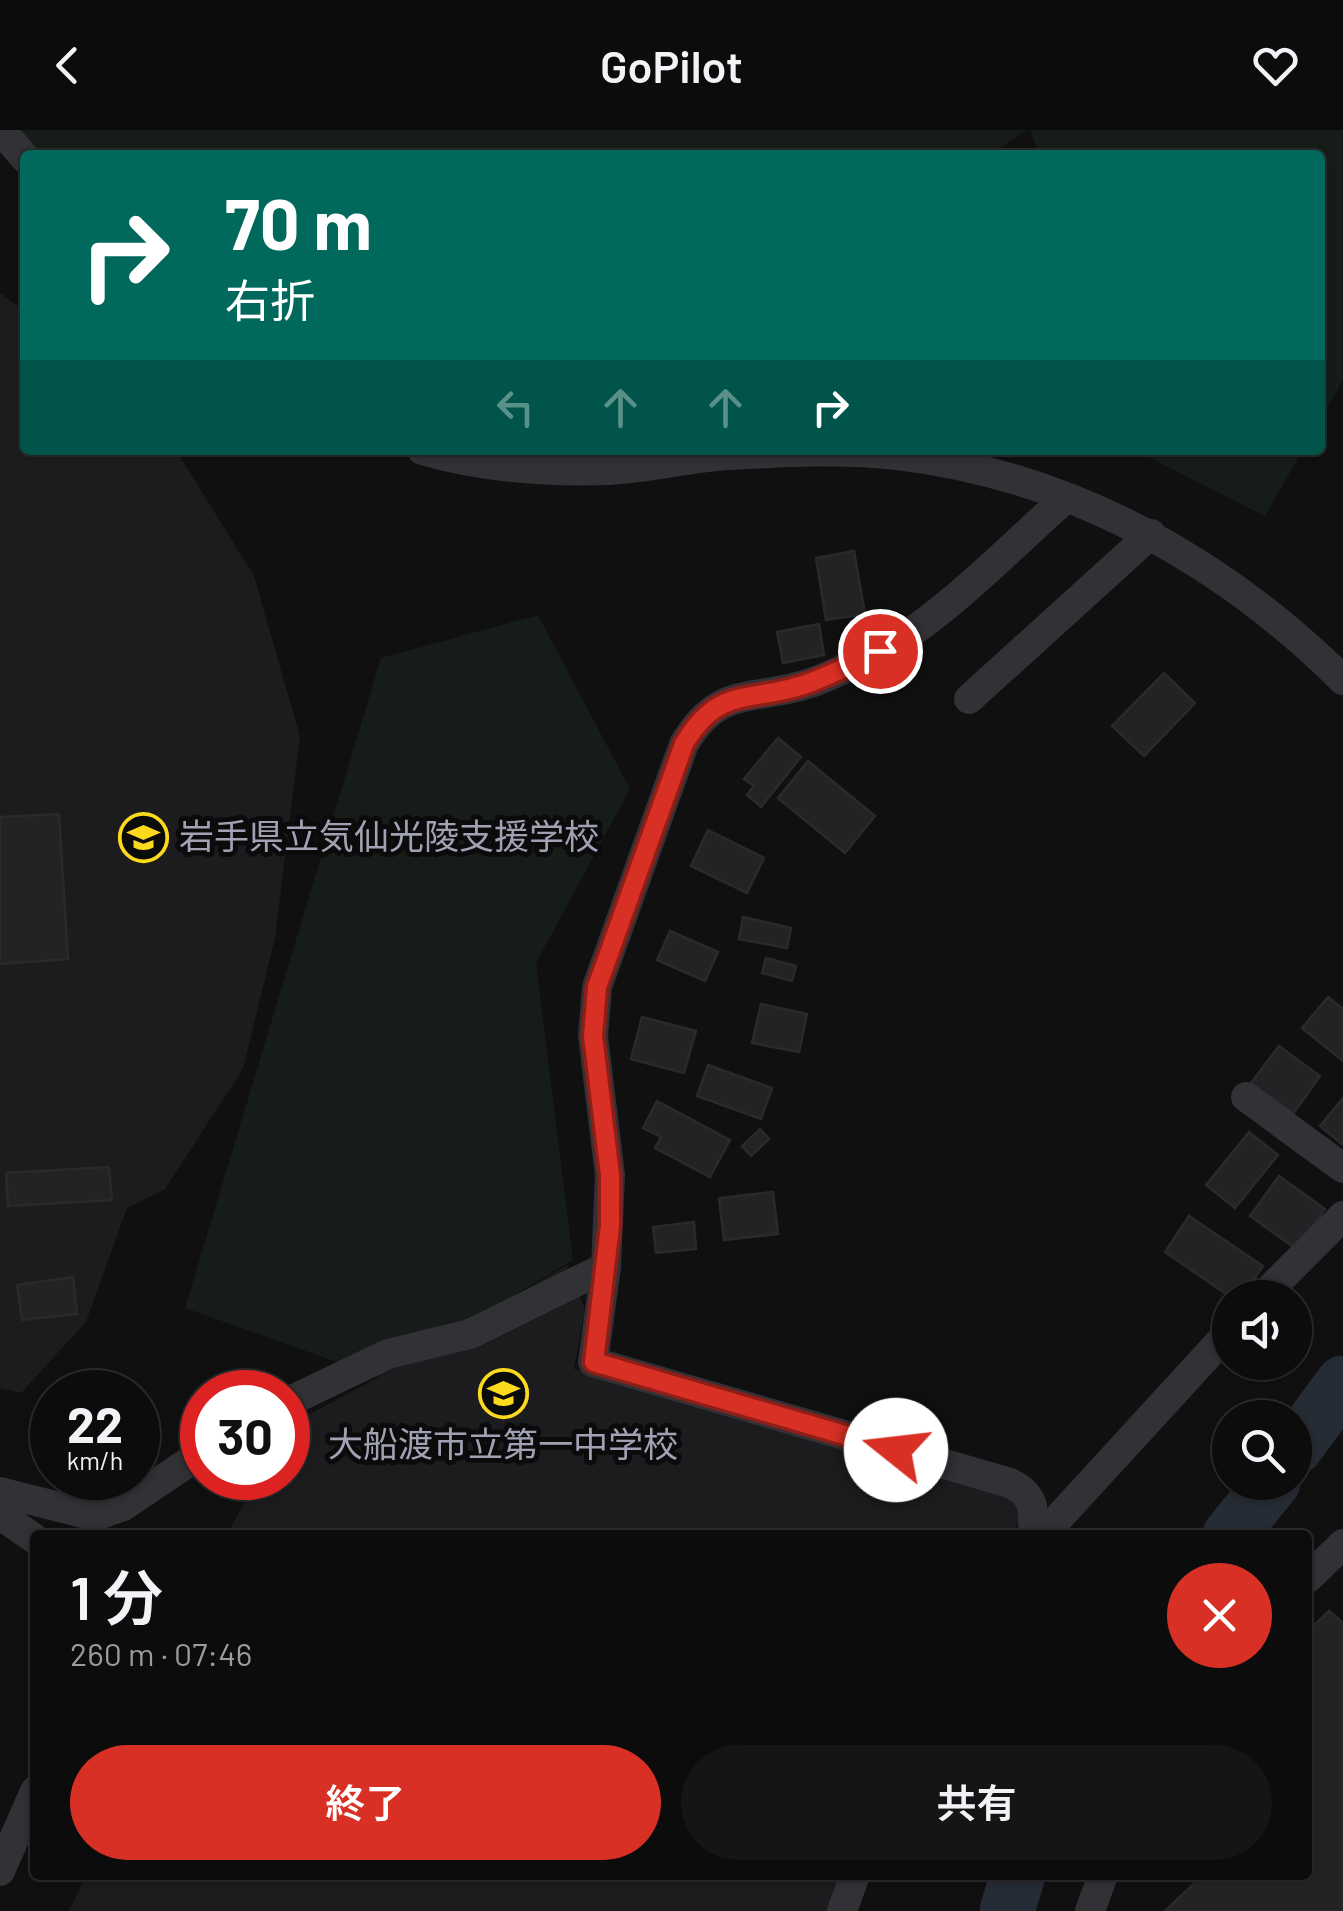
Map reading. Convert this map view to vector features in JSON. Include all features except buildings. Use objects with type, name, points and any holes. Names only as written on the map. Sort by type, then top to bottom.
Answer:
[{"type":"street","points":[[1,130],[20,152]]},
{"type":"street","points":[[449,455],[519,468],[612,470],[733,455]]},
{"type":"street","points":[[897,455],[980,470],[1066,498],[1152,534],[1231,583],[1305,642],[1343,680]]},
{"type":"street","points":[[1033,1530],[1034,1506],[1026,1491],[1010,1483],[594,1362],[606,1266],[610,1175],[593,1036],[597,987],[684,744],[698,720],[728,698],[806,684],[880,651],[915,628],[1066,498]]},
{"type":"street","points":[[969,698],[1152,534]]},
{"type":"street","points":[[1246,1096],[1343,1168]]},
{"type":"street","points":[[1280,1280],[1343,1216]]},
{"type":"street","points":[[310,1391],[388,1354],[470,1334],[606,1266]]},
{"type":"street","points":[[1048,1530],[1212,1352]]},
{"type":"street","points":[[0,1492],[95,1516],[123,1506],[180,1468]]},
{"type":"street","points":[[0,1515],[30,1536]]},
{"type":"street","points":[[1312,1574],[1343,1544]]},
{"type":"street","points":[[0,1871],[30,1802]]},
{"type":"street","points":[[842,1911],[853,1880]]},
{"type":"street","points":[[1090,1911],[1101,1880]]},
{"type":"shaded area","points":[[4,130],[1027,130],[997,150],[39,150]]},
{"type":"shaded area","points":[[1031,130],[1343,130],[1343,380],[1325,412],[1325,150],[1037,150]]},
{"type":"shaded area","name":"岩手県立気仙光陵支援学校","points":[[0,293],[20,307],[20,455],[179,455],[254,576],[300,736],[275,938],[243,1069],[165,1189],[127,1208],[86,1322],[42,1370],[30,1370],[30,1383],[21,1393],[0,1388]]},
{"type":"shaded area","points":[[1144,455],[1300,455],[1265,516]]},
{"type":"shaded area","points":[[538,615],[630,789],[536,963],[573,1260],[379,1377],[185,1308],[381,658]]},
{"type":"shaded area","name":"大船渡市立第一中学校","points":[[567,1265],[585,1309],[574,1369],[1000,1490],[1025,1512],[1014,1530],[230,1530],[245,1500],[310,1500],[310,1414]]},
{"type":"shaded area","points":[[84,1880],[844,1880],[829,1911],[69,1911]]},
{"type":"waterway","points":[[1312,1425],[1343,1383]]},
{"type":"waterway","points":[[1234,1530],[1258,1500]]},
{"type":"waterway","points":[[1007,1911],[1016,1880]]},
{"type":"place","name":"岩手県立気仙光陵支援学校","points":[[144,837]]},
{"type":"place","name":"大船渡市立第一中学校","points":[[503,1393]]},
{"type":"route","points":[[880,651],[806,684],[728,698],[698,720],[684,744],[597,987],[593,1036],[610,1175],[610,1226],[594,1362],[896,1450]]}]
